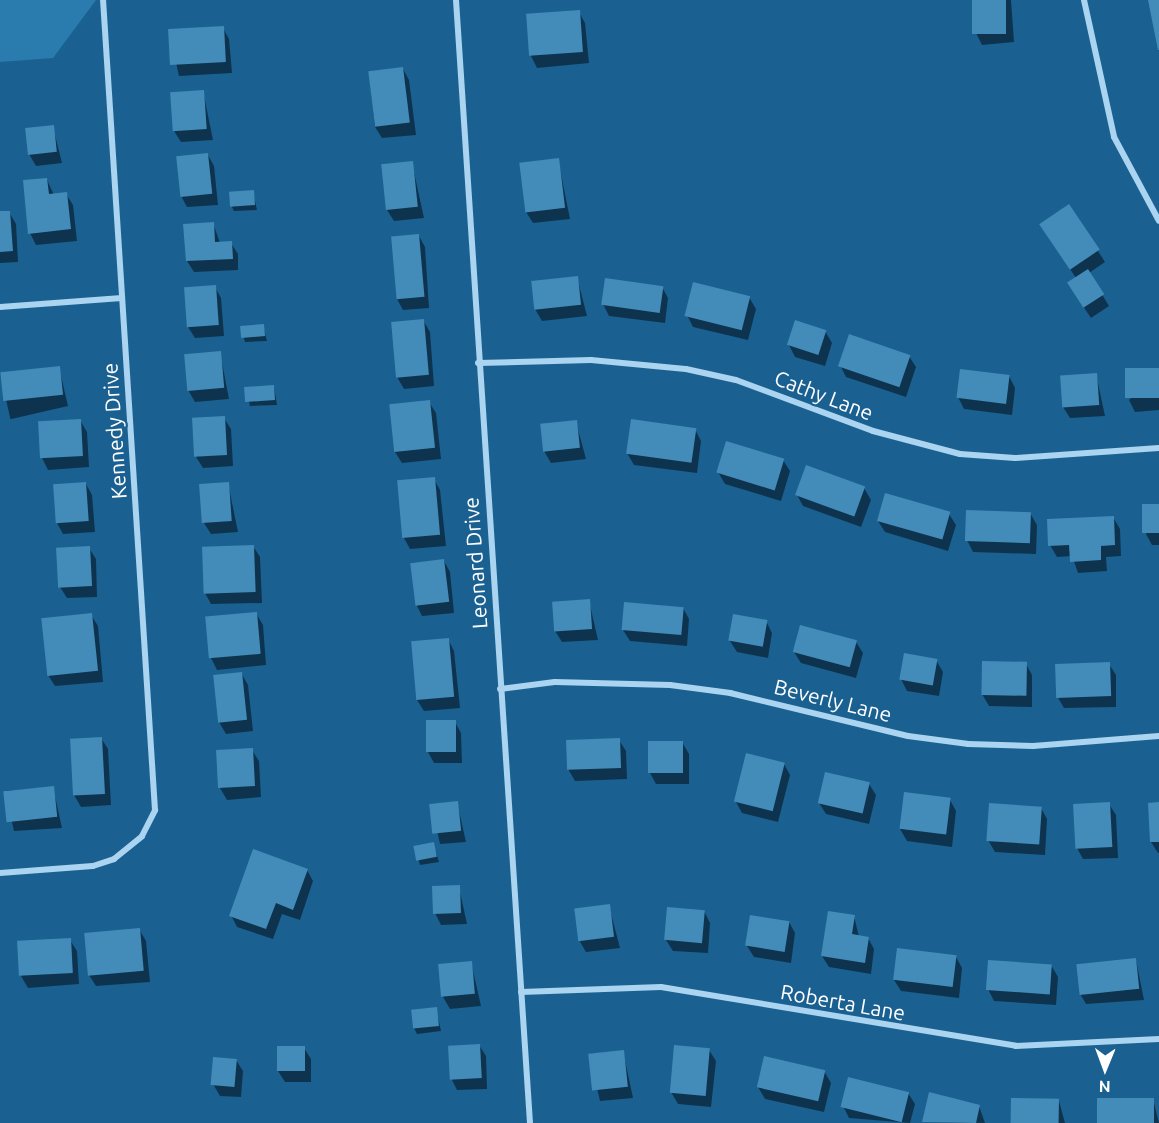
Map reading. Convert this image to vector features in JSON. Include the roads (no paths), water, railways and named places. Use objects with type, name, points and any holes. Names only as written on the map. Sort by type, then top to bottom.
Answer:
[{"type":"street","name":"Kennedy Drive","points":[[0,873],[93,866],[128,850],[155,810],[103,0]]},
{"type":"street","name":"Leonard Drive","points":[[456,0],[477,363],[530,1123]]},
{"type":"street","points":[[1084,0],[1110,124],[1133,180],[1159,221]]},
{"type":"street","points":[[0,308],[122,298]]},
{"type":"street","name":"Cathy Lane","points":[[477,363],[591,360],[686,369],[736,380],[873,431],[960,454],[1015,458],[1159,448]]},
{"type":"street","name":"Beverly Lane","points":[[500,689],[555,682],[670,685],[730,693],[909,736],[968,744],[1045,746],[1159,736]]},
{"type":"street","name":"Roberta Lane","points":[[521,992],[661,987],[1016,1046],[1159,1039]]}]
